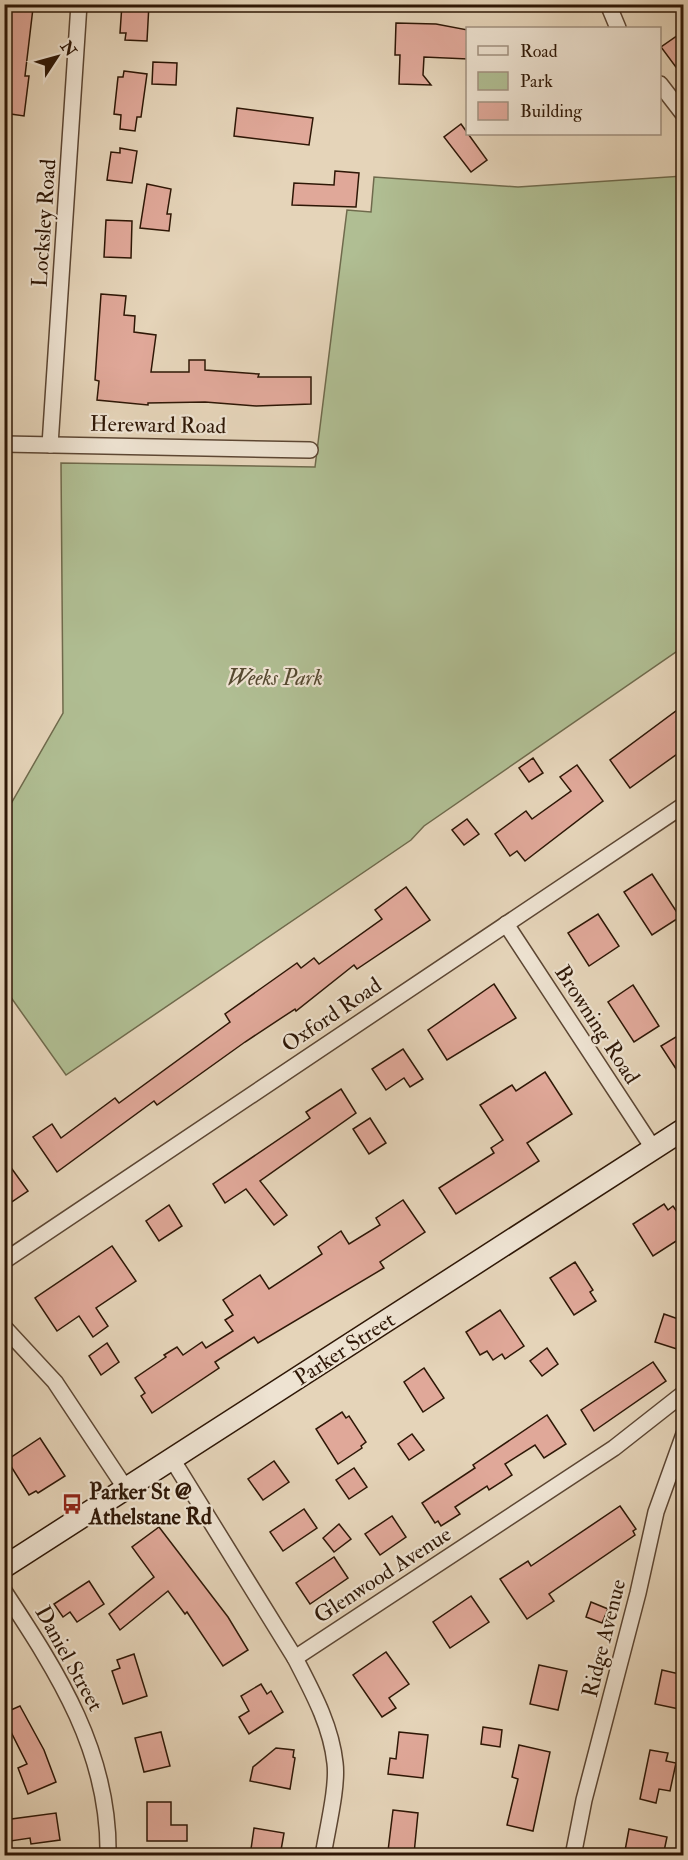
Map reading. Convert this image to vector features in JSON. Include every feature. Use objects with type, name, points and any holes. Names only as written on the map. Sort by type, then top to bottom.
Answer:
[{"type":"main road","name":"Parker Street","points":[[4,1567],[684,1129]]},
{"type":"street","name":"Locksley Road","points":[[50,445],[80,4]]},
{"type":"street","points":[[608,4],[618,27]]},
{"type":"street","points":[[661,85],[684,115]]},
{"type":"street","name":"Hereward Road","points":[[4,444],[310,450]]},
{"type":"street","name":"Oxford Road","points":[[4,1261],[684,805]]},
{"type":"street","name":"Browning Road","points":[[506,924],[653,1148]]},
{"type":"street","points":[[4,1327],[55,1382],[126,1489]]},
{"type":"street","name":"Glenwood Avenue","points":[[295,1658],[614,1448],[684,1393]]},
{"type":"street","name":"Ridge Avenue","points":[[573,1856],[584,1800],[638,1593],[656,1512],[684,1434]]},
{"type":"street","points":[[172,1459],[295,1658],[318,1703],[330,1737],[336,1764],[323,1856]]},
{"type":"street","name":"Daniel Street","points":[[4,1591],[60,1678],[77,1710],[100,1783],[107,1825],[108,1856]]},
{"type":"green space","name":"Weeks Park","points":[[683,176],[683,647],[424,826],[411,840],[66,1075],[5,989],[4,816],[63,713],[61,463],[315,467],[347,210],[371,212],[374,177],[518,187]]},
{"type":"building","points":[[27,4],[27,8],[33,8],[25,76],[29,76],[24,116],[4,113],[4,78],[9,44],[4,44],[4,6]]},
{"type":"building","points":[[122,4],[149,4],[147,41],[125,40],[126,33],[120,33]]},
{"type":"building","points":[[396,23],[436,24],[466,30],[466,59],[424,57],[423,75],[431,85],[399,84],[400,55],[395,55]]},
{"type":"building","points":[[684,31],[684,78],[661,47]]},
{"type":"building","points":[[153,62],[177,63],[176,85],[152,84]]},
{"type":"building","points":[[124,71],[147,74],[141,117],[137,117],[135,131],[120,129],[121,115],[114,114],[118,77],[123,77]]},
{"type":"building","points":[[237,108],[313,118],[309,145],[234,136]]},
{"type":"building","points":[[461,124],[466,135],[469,135],[487,160],[471,172],[444,137]]},
{"type":"building","points":[[120,148],[137,151],[132,183],[107,180],[111,152],[120,153]]},
{"type":"building","points":[[335,171],[359,173],[356,207],[292,205],[294,183],[334,185]]},
{"type":"building","points":[[147,184],[171,189],[167,214],[171,214],[169,231],[140,228]]},
{"type":"building","points":[[106,220],[132,221],[131,258],[104,257]]},
{"type":"building","points":[[101,294],[126,296],[124,315],[135,316],[134,332],[156,335],[151,372],[189,372],[189,360],[205,360],[205,370],[259,374],[258,377],[311,377],[311,404],[256,406],[205,402],[148,403],[148,405],[97,400],[99,381],[95,380]]},
{"type":"building","points":[[684,705],[684,749],[630,788],[610,760]]},
{"type":"building","points":[[533,758],[543,773],[529,782],[519,768]]},
{"type":"building","points":[[577,765],[603,801],[525,861],[517,851],[510,856],[495,834],[526,811],[532,819],[571,791],[560,777]]},
{"type":"building","points":[[467,819],[479,834],[464,845],[452,830]]},
{"type":"building","points":[[652,874],[680,917],[652,935],[624,892]]},
{"type":"building","points":[[406,887],[430,920],[357,969],[354,965],[296,1011],[295,1009],[245,1042],[157,1105],[154,1101],[57,1172],[33,1137],[52,1124],[61,1138],[115,1098],[119,1103],[230,1022],[225,1014],[297,963],[301,968],[314,958],[319,964],[382,919],[375,910]]},
{"type":"building","points":[[598,914],[619,946],[589,966],[568,933]]},
{"type":"building","points":[[494,984],[516,1018],[447,1060],[428,1030]]},
{"type":"building","points":[[633,985],[659,1026],[634,1042],[608,1002]]},
{"type":"building","points":[[684,1032],[684,1081],[661,1046]]},
{"type":"building","points":[[403,1049],[423,1079],[410,1087],[404,1078],[386,1090],[372,1069]]},
{"type":"building","points":[[545,1072],[572,1114],[527,1143],[539,1161],[456,1214],[439,1188],[494,1153],[491,1148],[503,1140],[480,1105],[512,1085],[516,1091]]},
{"type":"building","points":[[341,1089],[356,1113],[260,1181],[287,1215],[274,1225],[246,1189],[225,1203],[213,1184],[310,1118],[306,1112]]},
{"type":"building","points":[[370,1118],[386,1143],[369,1154],[353,1129]]},
{"type":"building","points":[[4,1158],[28,1191],[4,1207]]},
{"type":"building","points":[[403,1200],[425,1232],[380,1262],[384,1268],[258,1343],[254,1337],[215,1362],[219,1368],[152,1413],[141,1396],[145,1393],[135,1378],[177,1347],[183,1355],[202,1342],[206,1348],[233,1331],[225,1320],[233,1315],[223,1300],[260,1275],[269,1289],[322,1254],[318,1247],[341,1231],[349,1244],[380,1225],[376,1218]]},
{"type":"building","points":[[664,1204],[668,1210],[673,1206],[684,1222],[684,1236],[653,1256],[633,1224]]},
{"type":"building","points":[[169,1205],[182,1226],[159,1241],[146,1221]]},
{"type":"building","points":[[112,1246],[136,1281],[96,1308],[108,1326],[93,1337],[79,1316],[57,1331],[35,1298]]},
{"type":"building","points":[[575,1262],[593,1290],[590,1292],[596,1301],[574,1315],[550,1278]]},
{"type":"building","points":[[500,1310],[524,1346],[505,1359],[502,1354],[493,1360],[487,1351],[480,1355],[466,1332]]},
{"type":"building","points":[[664,1314],[684,1321],[677,1349],[655,1342]]},
{"type":"building","points":[[107,1343],[119,1362],[101,1375],[89,1356]]},
{"type":"building","points":[[547,1348],[558,1364],[542,1376],[530,1361]]},
{"type":"building","points":[[653,1362],[666,1381],[594,1431],[581,1410]]},
{"type":"building","points":[[424,1368],[444,1398],[423,1412],[404,1382]]},
{"type":"building","points":[[342,1412],[346,1418],[349,1416],[366,1442],[361,1446],[362,1448],[338,1464],[316,1429]]},
{"type":"building","points":[[547,1415],[566,1444],[544,1458],[535,1445],[505,1464],[512,1475],[489,1490],[487,1486],[455,1507],[460,1514],[441,1526],[438,1521],[435,1523],[422,1503],[475,1468],[473,1465]]},
{"type":"building","points":[[412,1434],[424,1450],[409,1460],[398,1444]]},
{"type":"building","points":[[40,1438],[65,1476],[38,1493],[36,1491],[29,1495],[7,1460]]},
{"type":"building","points":[[274,1461],[289,1482],[263,1500],[248,1479]]},
{"type":"building","points":[[354,1468],[367,1487],[349,1499],[336,1480]]},
{"type":"building","points":[[620,1506],[636,1529],[633,1531],[635,1535],[549,1594],[554,1601],[527,1619],[500,1579],[528,1561],[531,1566]]},
{"type":"building","points":[[304,1509],[317,1528],[283,1551],[270,1532]]},
{"type":"building","points":[[392,1516],[406,1537],[380,1555],[365,1534]]},
{"type":"building","points":[[339,1524],[351,1539],[334,1552],[323,1538]]},
{"type":"building","points":[[159,1527],[228,1617],[248,1650],[223,1666],[187,1612],[185,1614],[168,1591],[120,1630],[109,1614],[154,1577],[132,1547]]},
{"type":"building","points":[[334,1557],[348,1578],[310,1604],[296,1583]]},
{"type":"building","points":[[89,1581],[104,1604],[77,1622],[70,1612],[63,1617],[54,1604]]},
{"type":"building","points":[[471,1596],[489,1622],[450,1648],[433,1622]]},
{"type":"building","points":[[591,1602],[608,1609],[602,1623],[586,1617]]},
{"type":"building","points":[[386,1652],[409,1684],[389,1698],[396,1708],[382,1717],[353,1675]]},
{"type":"building","points":[[134,1654],[147,1696],[123,1704],[112,1671],[120,1668],[117,1660]]},
{"type":"building","points":[[539,1665],[567,1671],[558,1710],[530,1704]]},
{"type":"building","points":[[662,1670],[684,1675],[684,1710],[655,1704]]},
{"type":"building","points":[[261,1684],[267,1694],[271,1691],[283,1712],[249,1734],[239,1717],[249,1711],[241,1696]]},
{"type":"building","points":[[20,1706],[44,1750],[56,1782],[28,1794],[18,1768],[27,1764],[4,1718],[4,1713]]},
{"type":"building","points":[[483,1727],[502,1730],[500,1747],[481,1744]]},
{"type":"building","points":[[161,1732],[170,1766],[144,1772],[135,1738]]},
{"type":"building","points":[[399,1732],[428,1735],[423,1778],[388,1774],[390,1758],[396,1759]]},
{"type":"building","points":[[519,1745],[550,1752],[533,1831],[507,1825],[518,1779],[512,1777]]},
{"type":"building","points":[[276,1748],[294,1750],[293,1757],[295,1758],[290,1789],[250,1781],[253,1767]]},
{"type":"building","points":[[650,1750],[668,1753],[666,1761],[676,1763],[670,1791],[659,1789],[656,1803],[640,1799]]},
{"type":"building","points":[[147,1802],[171,1802],[171,1825],[187,1825],[187,1841],[147,1841]]},
{"type":"building","points":[[393,1810],[418,1813],[414,1854],[388,1851]]},
{"type":"building","points":[[56,1813],[60,1840],[31,1844],[30,1838],[4,1842],[4,1820]]},
{"type":"building","points":[[254,1828],[284,1833],[280,1856],[250,1856]]},
{"type":"building","points":[[629,1829],[667,1837],[663,1856],[624,1856]]},
{"type":"place","name":"Parker St @ Athelstane Rd","points":[[72,1504]]}]
